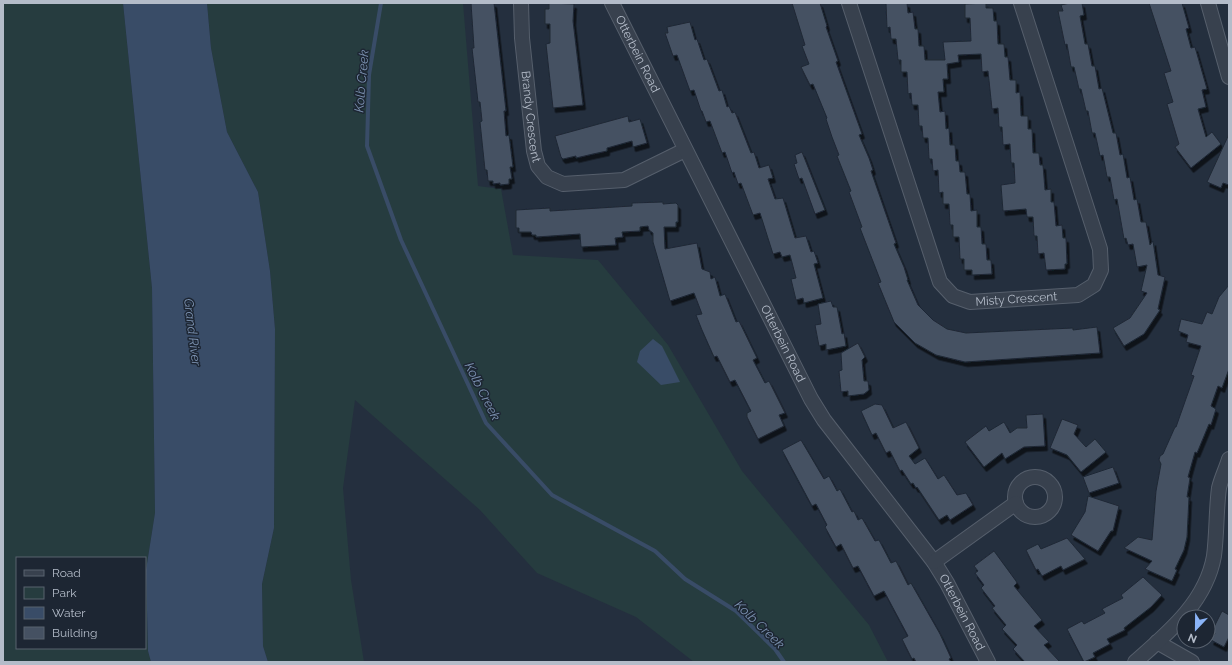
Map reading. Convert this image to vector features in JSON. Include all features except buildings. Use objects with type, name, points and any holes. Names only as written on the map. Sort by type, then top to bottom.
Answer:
[{"type":"street","name":"Brandy Crescent","points":[[521,3],[522,38],[534,152],[538,166],[547,177],[563,184],[624,180],[685,150]]},
{"type":"street","name":"Otterbein Road","points":[[612,3],[685,150],[824,420],[934,562],[947,583],[988,662]]},
{"type":"street","name":"Misty Crescent","points":[[849,3],[940,282],[953,296],[970,302],[1078,295],[1094,285],[1101,270],[1100,249],[1021,3]]},
{"type":"street","points":[[1208,3],[1229,77]]},
{"type":"street","points":[[1135,662],[1178,623],[1208,579],[1214,557],[1219,487],[1229,459]]},
{"type":"street","points":[[934,562],[1016,503]]},
{"type":"street","points":[[1157,642],[1192,662]]},
{"type":"green space","points":[[3,3],[123,3],[152,288],[155,513],[146,570],[148,651],[151,662],[3,662]]},
{"type":"green space","points":[[207,3],[463,3],[478,186],[501,189],[513,255],[598,260],[668,345],[742,471],[869,625],[888,662],[694,662],[636,617],[537,573],[480,510],[355,400],[343,488],[351,580],[364,662],[268,662],[263,646],[262,584],[274,528],[275,329],[270,271],[258,192],[227,132],[211,48]]},
{"type":"water","name":"Grand River","points":[[123,3],[207,3],[211,48],[227,132],[258,192],[270,271],[275,329],[274,528],[262,584],[263,646],[268,662],[151,662],[148,651],[146,570],[155,513],[152,288]]},
{"type":"water","points":[[653,339],[662,346],[680,382],[661,385],[637,362],[640,351]]},
{"type":"waterway","name":"Kolb Creek","points":[[381,3],[369,75],[367,146],[401,240],[486,423],[552,495],[655,551],[685,579],[736,611],[775,649],[784,662]]}]
